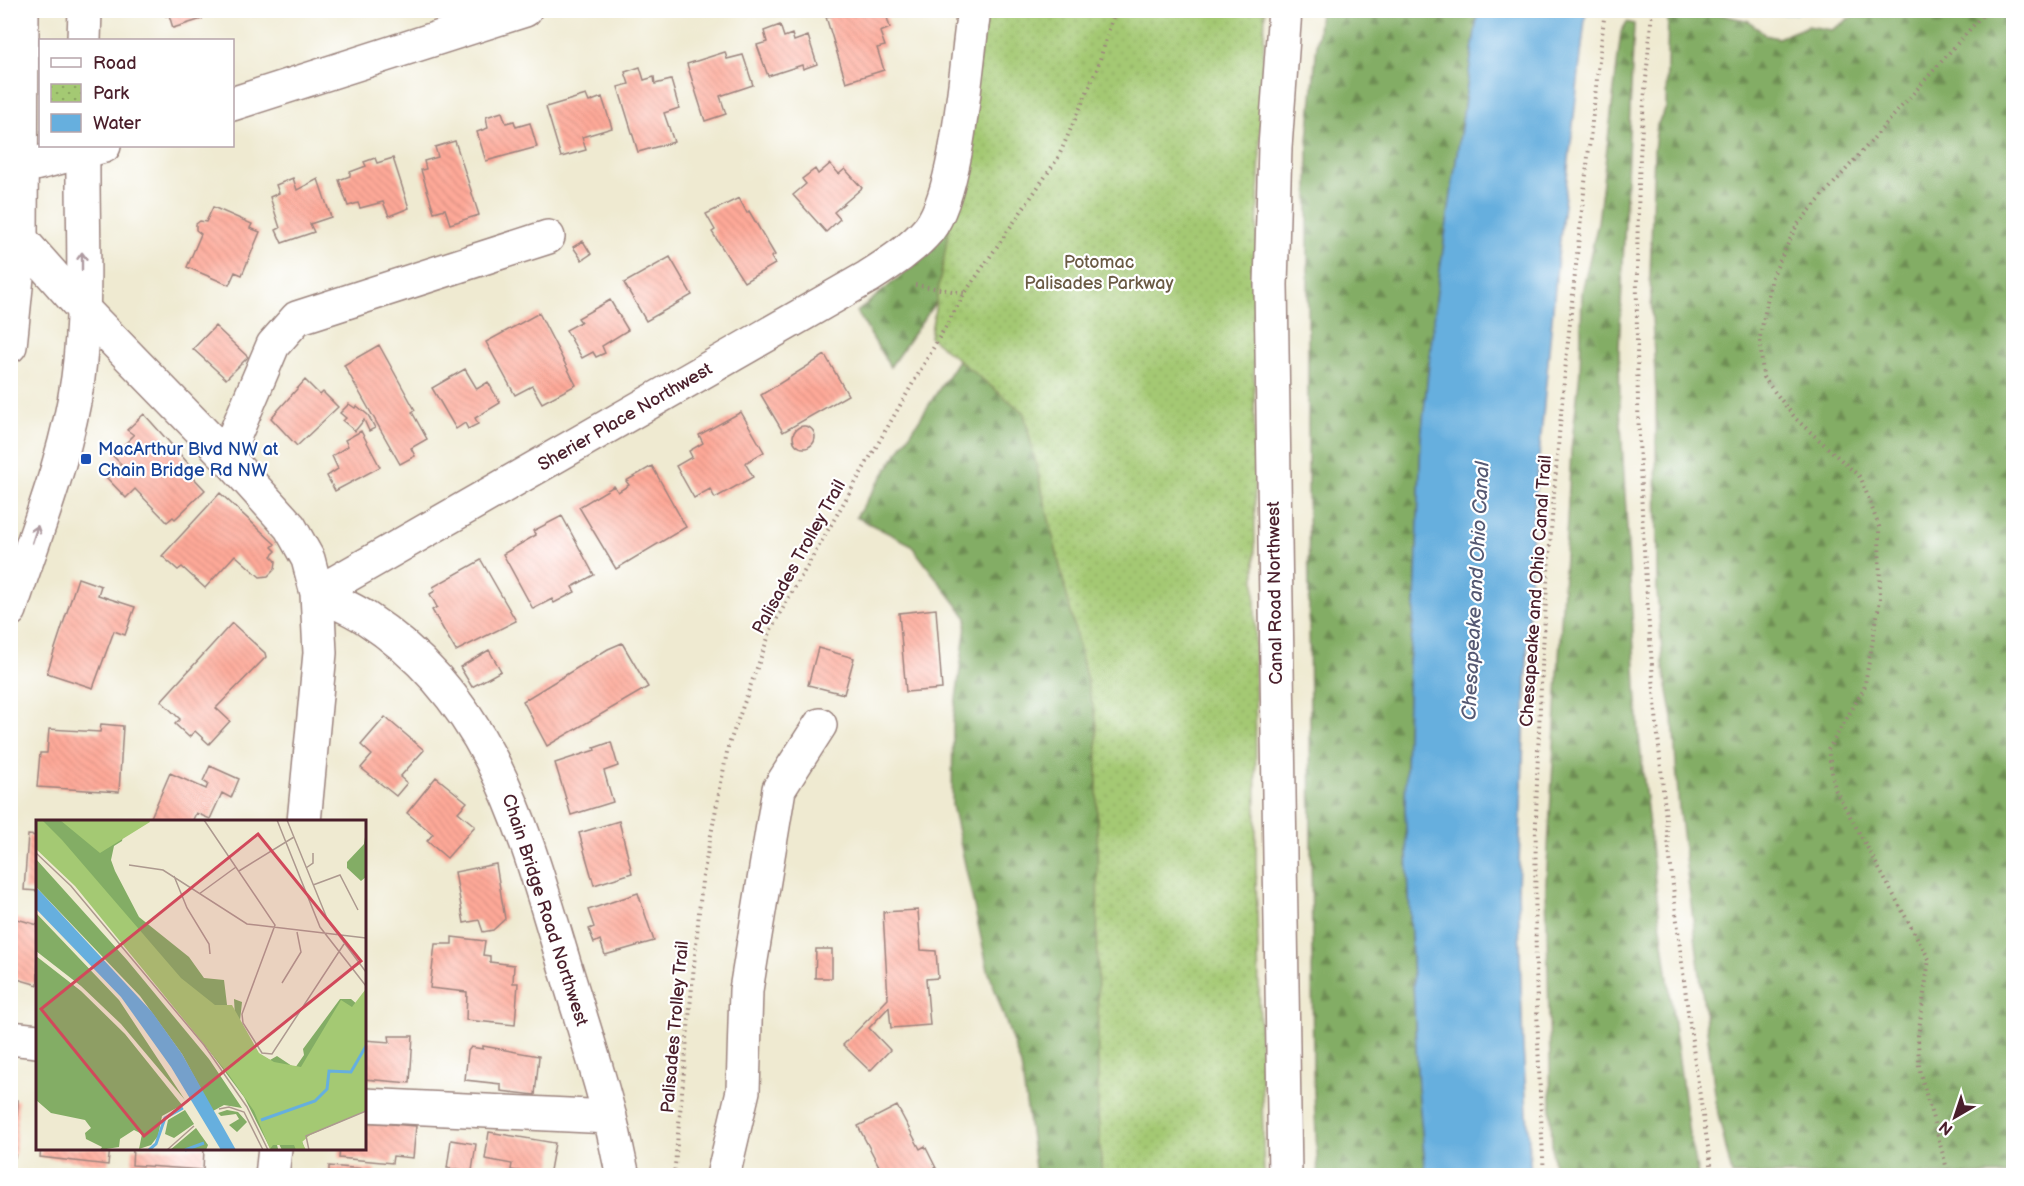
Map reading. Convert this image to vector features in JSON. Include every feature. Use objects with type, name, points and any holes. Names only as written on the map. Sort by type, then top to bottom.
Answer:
[{"type":"main road","points":[[10,346],[20,168],[22,10]]},
{"type":"main road","points":[[84,39],[85,10]]},
{"type":"main road","points":[[234,103],[525,10]]},
{"type":"main road","name":"Sherier Place Northwest","points":[[317,593],[868,277],[914,245],[930,227],[947,192],[974,10]]},
{"type":"main road","name":"Canal Road Northwest","points":[[1285,10],[1271,244],[1285,1176]]},
{"type":"main road","points":[[10,610],[65,438],[78,379],[90,148],[20,168]]},
{"type":"main road","points":[[16,232],[82,308],[226,456],[290,527],[308,559],[317,593],[320,653],[304,820]]},
{"type":"main road","points":[[226,456],[273,345],[297,318],[548,237]]},
{"type":"main road","name":"Chain Bridge Road Northwest","points":[[317,593],[364,616],[395,639],[450,695],[486,745],[509,793],[533,858],[610,1117],[623,1176]]},
{"type":"main road","points":[[723,1176],[744,1091],[746,990],[779,789],[820,725]]},
{"type":"main road","points":[[10,1038],[36,1041]]},
{"type":"main road","points":[[366,1105],[610,1117]]},
{"type":"main road","points":[[272,1176],[275,1150]]},
{"type":"path","name":"Palisades Trolley Trail","points":[[674,1176],[702,881],[728,747],[772,627],[965,293],[1058,158],[1097,69],[1115,10]]},
{"type":"path","points":[[1605,11],[1641,10]]},
{"type":"path","points":[[1652,10],[1640,156],[1638,337],[1642,524],[1651,671],[1670,864],[1693,1059],[1713,1176]]},
{"type":"path","points":[[1949,1176],[1919,1069],[1918,1036],[1929,958],[1835,789],[1828,750],[1864,689],[1880,600],[1879,527],[1861,478],[1796,419],[1763,377],[1760,337],[1772,277],[1797,225],[1988,10]]},
{"type":"path","name":"Chesapeake and Ohio Canal Trail","points":[[1544,1176],[1537,1044],[1535,881],[1539,729],[1552,531],[1575,268],[1605,11]]},
{"type":"green space","name":"Potomac Palisades Parkway","points":[[987,11],[1265,11],[1254,313],[1256,877],[1264,1175],[1102,1175],[1098,1111],[1097,724],[1024,413],[930,337]]},
{"type":"green space","points":[[1320,11],[1478,11],[1437,291],[1421,439],[1415,605],[1409,663],[1405,807],[1418,1088],[1426,1175],[1318,1175],[1313,1071],[1308,493],[1308,140]]},
{"type":"green space","points":[[1668,11],[1704,11],[1749,21],[1765,35],[1778,38],[1808,26],[1832,30],[1861,11],[2013,11],[2013,1175],[1732,1175],[1717,1109],[1679,810],[1673,718],[1663,664],[1657,592],[1656,394],[1650,278],[1654,150],[1657,125],[1666,108]]},
{"type":"green space","points":[[1627,22],[1634,24],[1619,350],[1620,407],[1639,736],[1657,898],[1689,1134],[1698,1175],[1555,1175],[1552,1152],[1546,883],[1571,451],[1580,371],[1582,292],[1598,222],[1621,32]]},
{"type":"green space","points":[[1043,149],[890,367],[857,312],[913,266],[957,213]]},
{"type":"green space","points":[[1047,234],[1242,1175],[1036,1175],[1021,1066],[988,970],[952,805],[953,721],[967,618],[910,544],[856,517],[990,311]]},
{"type":"water","name":"Chesapeake and Ohio Canal","points":[[1478,11],[1586,11],[1557,266],[1532,532],[1518,888],[1523,1047],[1531,1176],[1426,1175],[1418,1088],[1405,807],[1409,663],[1415,605],[1421,439],[1437,291]]},
{"type":"building","points":[[164,10],[200,10],[202,19],[173,28],[169,15],[166,16]]},
{"type":"building","points":[[842,10],[885,10],[890,28],[880,32],[885,46],[877,48],[884,70],[846,82],[826,17],[842,13]]},
{"type":"building","points":[[780,25],[784,37],[792,34],[794,41],[808,36],[817,64],[803,69],[802,65],[768,76],[757,45],[767,42],[764,31]]},
{"type":"building","points":[[725,52],[727,59],[743,55],[753,85],[720,96],[726,114],[705,121],[687,64]]},
{"type":"building","points":[[640,67],[644,80],[654,77],[655,84],[671,80],[679,108],[664,113],[674,142],[638,152],[618,87],[629,84],[625,72]]},
{"type":"building","points":[[586,95],[589,102],[602,97],[612,128],[582,137],[586,150],[561,157],[546,107]]},
{"type":"building","points":[[502,112],[506,123],[514,121],[516,127],[530,123],[537,147],[486,161],[477,132],[488,128],[486,117]]},
{"type":"building","points":[[455,141],[479,215],[450,224],[445,209],[434,212],[421,170],[426,169],[424,161],[438,157],[435,147]]},
{"type":"building","points":[[375,158],[377,163],[393,158],[409,208],[389,216],[383,202],[360,208],[358,203],[348,206],[339,180],[350,176],[350,172],[366,166],[364,162]]},
{"type":"building","points":[[830,164],[839,174],[845,169],[862,188],[834,212],[840,219],[826,232],[793,195],[806,184],[802,179],[815,169],[818,174]]},
{"type":"building","points":[[293,178],[297,190],[318,179],[331,217],[310,224],[314,232],[282,243],[276,230],[280,228],[270,197],[279,193],[276,185]]},
{"type":"building","points":[[739,198],[775,255],[771,257],[775,264],[744,282],[712,232],[715,230],[706,214]]},
{"type":"building","points":[[213,207],[252,224],[250,228],[260,232],[242,275],[235,272],[229,285],[187,267],[201,234],[196,230],[196,224],[200,221],[206,222]]},
{"type":"building","points":[[583,241],[591,254],[582,260],[573,247]]},
{"type":"building","points":[[670,257],[692,295],[646,321],[624,283]]},
{"type":"building","points":[[610,300],[628,330],[602,346],[605,353],[596,357],[593,352],[582,358],[566,330],[581,322],[578,318]]},
{"type":"building","points":[[539,313],[576,385],[542,403],[532,386],[515,395],[486,342]]},
{"type":"building","points":[[215,326],[248,357],[226,379],[193,349]]},
{"type":"building","points":[[379,345],[415,410],[412,412],[427,439],[411,448],[415,456],[400,464],[344,365]]},
{"type":"building","points":[[825,355],[848,395],[783,432],[761,395]]},
{"type":"building","points":[[465,369],[477,389],[488,382],[500,403],[475,418],[478,424],[468,429],[465,423],[456,429],[432,388]]},
{"type":"building","points":[[305,380],[320,395],[323,392],[338,407],[297,446],[271,418]]},
{"type":"building","points":[[349,404],[355,408],[357,406],[368,415],[375,428],[369,431],[364,420],[355,431],[343,421],[346,418],[340,413]]},
{"type":"building","points":[[741,412],[764,452],[745,463],[753,477],[715,498],[710,489],[694,498],[676,466],[692,457],[689,451],[703,443],[699,435]]},
{"type":"building","points":[[144,414],[195,471],[191,475],[205,490],[175,519],[173,517],[167,522],[135,489],[126,498],[107,478],[121,464],[113,456],[134,435],[127,430]]},
{"type":"building","points":[[804,426],[812,429],[815,437],[812,445],[804,448],[796,445],[793,437],[796,429]]},
{"type":"building","points":[[361,431],[380,467],[335,491],[327,476],[338,469],[332,456],[348,446],[345,440]]},
{"type":"building","points":[[652,466],[686,527],[616,569],[579,507],[614,486],[618,492],[629,485],[626,481]]},
{"type":"building","points":[[220,493],[275,544],[272,547],[276,551],[271,556],[276,561],[275,569],[268,576],[260,577],[235,555],[205,588],[182,567],[178,570],[162,556]]},
{"type":"building","points":[[562,516],[594,575],[572,587],[575,592],[554,603],[552,599],[533,609],[503,554],[536,535],[533,531]]},
{"type":"building","points":[[481,560],[516,621],[456,651],[432,610],[437,607],[430,594],[435,591],[433,587]]},
{"type":"building","points":[[78,578],[101,586],[98,595],[135,607],[125,635],[114,631],[93,688],[47,673]]},
{"type":"building","points":[[936,609],[942,689],[906,692],[899,613]]},
{"type":"building","points":[[232,623],[265,653],[266,657],[216,708],[230,721],[209,744],[195,731],[189,737],[175,724],[180,719],[161,701]]},
{"type":"building","points":[[622,643],[648,687],[547,746],[523,701],[608,649]]},
{"type":"building","points":[[818,648],[854,658],[844,694],[808,685]]},
{"type":"building","points":[[489,650],[501,671],[472,687],[460,667]]},
{"type":"building","points":[[385,717],[424,750],[400,777],[407,783],[396,796],[361,768],[372,755],[361,745]]},
{"type":"building","points":[[101,724],[123,726],[119,792],[37,787],[40,753],[47,753],[49,729],[100,732]]},
{"type":"building","points":[[611,742],[618,766],[604,771],[613,802],[571,815],[555,763],[595,750],[594,748]]},
{"type":"building","points":[[210,766],[239,779],[231,798],[222,793],[210,819],[196,813],[193,820],[150,820],[170,773],[206,789],[208,784],[203,781]]},
{"type":"building","points":[[436,777],[467,802],[458,812],[475,826],[447,858],[427,841],[433,834],[407,813]]},
{"type":"building","points":[[619,821],[632,873],[594,885],[579,833]]},
{"type":"building","points":[[28,835],[36,836],[36,891],[24,890]]},
{"type":"building","points":[[496,864],[505,919],[493,930],[483,932],[479,920],[464,923],[455,872]]},
{"type":"building","points":[[638,893],[654,941],[605,955],[600,940],[594,943],[589,929],[594,927],[588,910]]},
{"type":"building","points":[[918,910],[921,950],[936,951],[938,978],[926,979],[930,1025],[891,1028],[889,1007],[869,1028],[890,1050],[870,1071],[843,1045],[888,999],[883,912]]},
{"type":"building","points":[[10,917],[36,924],[36,984],[10,977]]},
{"type":"building","points":[[452,937],[485,941],[483,955],[490,956],[490,962],[514,965],[513,983],[518,983],[515,1025],[466,1020],[467,992],[430,988],[435,944],[452,944]]},
{"type":"building","points":[[816,949],[832,949],[832,978],[815,978]]},
{"type":"building","points":[[389,1036],[413,1036],[410,1083],[366,1079],[366,1040],[390,1042]]},
{"type":"building","points":[[483,1046],[539,1056],[535,1095],[501,1091],[501,1084],[465,1080],[468,1051],[471,1047],[483,1049]]},
{"type":"building","points":[[10,1100],[18,1100],[15,1157],[10,1157]]},
{"type":"building","points":[[897,1106],[920,1149],[925,1146],[940,1176],[870,1176],[881,1170],[858,1126]]},
{"type":"building","points":[[366,1122],[416,1126],[413,1158],[393,1156],[392,1163],[339,1158],[340,1150],[366,1150]]},
{"type":"building","points":[[489,1132],[555,1143],[549,1176],[511,1170],[512,1164],[485,1159]]},
{"type":"building","points":[[451,1140],[476,1144],[472,1171],[447,1168]]},
{"type":"building","points":[[41,1150],[110,1150],[108,1165],[40,1157]]},
{"type":"building","points":[[133,1150],[204,1150],[203,1170],[132,1165]]},
{"type":"building","points":[[329,1166],[376,1170],[375,1176],[329,1176]]},
{"type":"waterway","points":[[1775,10],[1794,10]]},
{"type":"place","name":"MacArthur Blvd NW at Chain Bridge Rd NW","points":[[86,459]]}]
